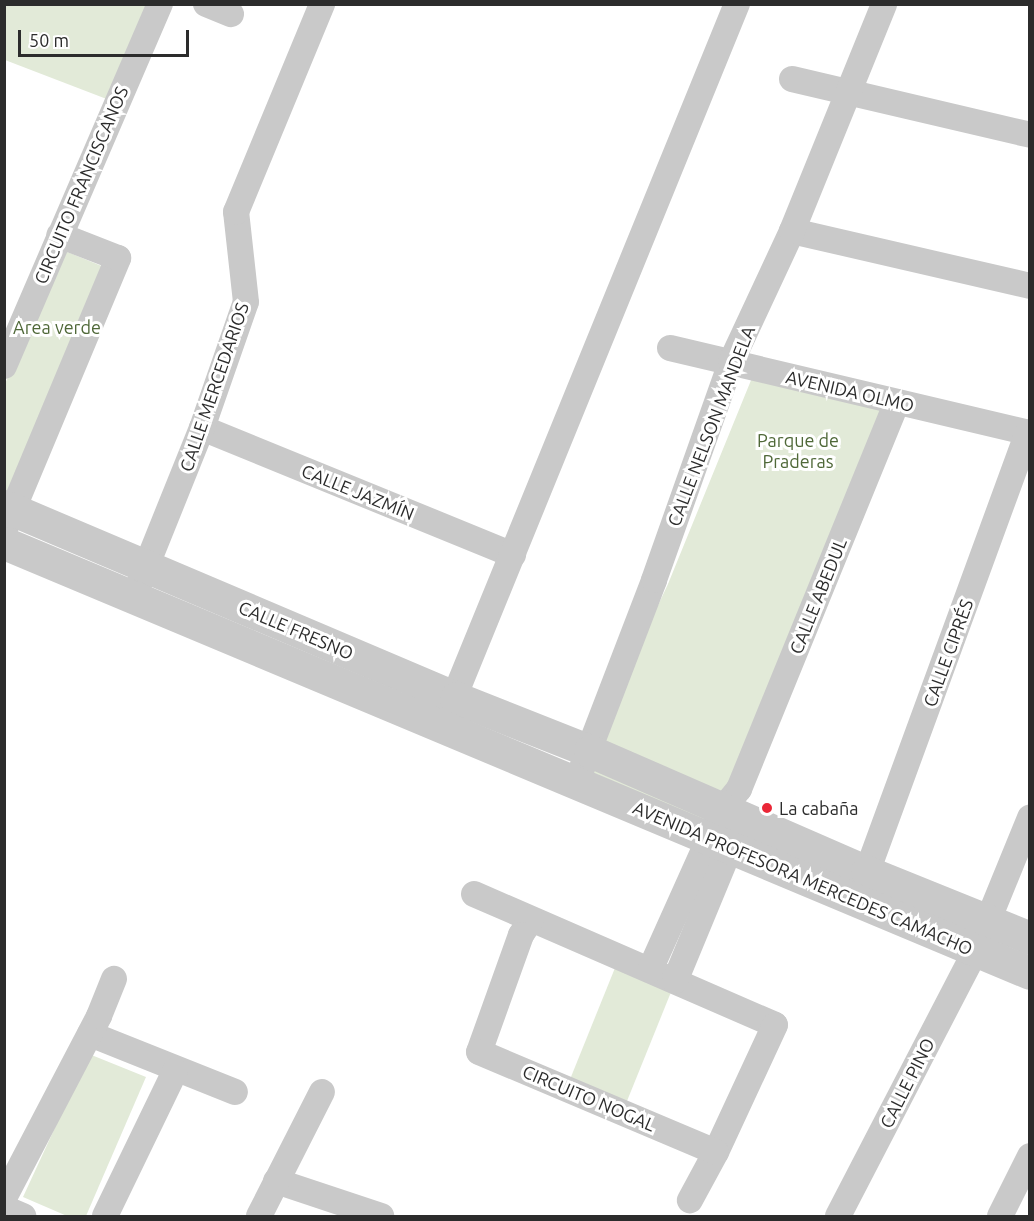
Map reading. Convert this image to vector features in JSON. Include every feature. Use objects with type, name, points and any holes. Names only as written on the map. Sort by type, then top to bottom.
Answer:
[{"type":"street","name":"CIRCUITO FRANCISCANOS","points":[[4,366],[58,235],[160,4]]},
{"type":"street","points":[[206,4],[231,14]]},
{"type":"street","name":"CALLE MERCEDARIOS","points":[[134,597],[202,428],[246,302],[236,212],[322,4]]},
{"type":"street","points":[[440,727],[456,698],[737,4]]},
{"type":"street","name":"CALLE NELSON MANDELA","points":[[575,785],[590,751],[731,362],[792,231],[884,4]]},
{"type":"street","points":[[792,79],[1029,135]]},
{"type":"street","points":[[792,231],[1029,285]]},
{"type":"street","points":[[8,516],[118,258],[58,235]]},
{"type":"street","name":"AVENIDA OLMO","points":[[670,348],[1029,433]]},
{"type":"street","name":"CALLE ABEDUL","points":[[729,820],[897,402]]},
{"type":"street","name":"CALLE JAZMÍN","points":[[202,428],[513,555]]},
{"type":"street","name":"CALLE CIPRÉS","points":[[867,872],[1029,433]]},
{"type":"street","name":"CALLE FRESNO","points":[[8,516],[146,566],[456,698],[590,751]]},
{"type":"street","name":"CALLE FRESNO","points":[[4,543],[575,785]]},
{"type":"street","name":"AVENIDA PROFESORA MERCEDES CAMACHO","points":[[590,751],[729,820],[976,950],[1029,974]]},
{"type":"street","name":"AVENIDA PROFESORA MERCEDES CAMACHO","points":[[575,785],[729,820],[867,872],[1029,938]]},
{"type":"street","name":"CALLE PINO","points":[[838,1216],[976,950],[1029,818]]},
{"type":"street","points":[[650,970],[729,820]]},
{"type":"street","points":[[675,981],[729,820]]},
{"type":"street","points":[[474,894],[775,1024],[716,1152],[690,1200]]},
{"type":"street","name":"CIRCUITO NOGAL","points":[[531,920],[521,935],[479,1052],[716,1152]]},
{"type":"street","points":[[4,1198],[90,1035],[114,979]]},
{"type":"street","points":[[90,1035],[176,1071],[235,1092]]},
{"type":"street","points":[[105,1216],[176,1071]]},
{"type":"street","points":[[259,1216],[322,1092]]},
{"type":"street","points":[[1000,1216],[1029,1156]]},
{"type":"street","points":[[276,1181],[381,1216]]},
{"type":"street","points":[[4,1208],[23,1216]]},
{"type":"green space","points":[[4,5],[160,5],[117,103],[5,60]]},
{"type":"green space","name":"Area verde","points":[[60,249],[109,269],[5,497],[5,384]]},
{"type":"green space","name":"Parque de Praderas","points":[[756,368],[897,402],[709,838],[575,782],[668,584]]},
{"type":"green space","points":[[619,958],[676,981],[622,1113],[566,1090]]},
{"type":"green space","points":[[89,1054],[146,1077],[86,1216],[67,1216],[23,1197]]},
{"type":"place","name":"La cabaña","points":[[767,808]]}]
